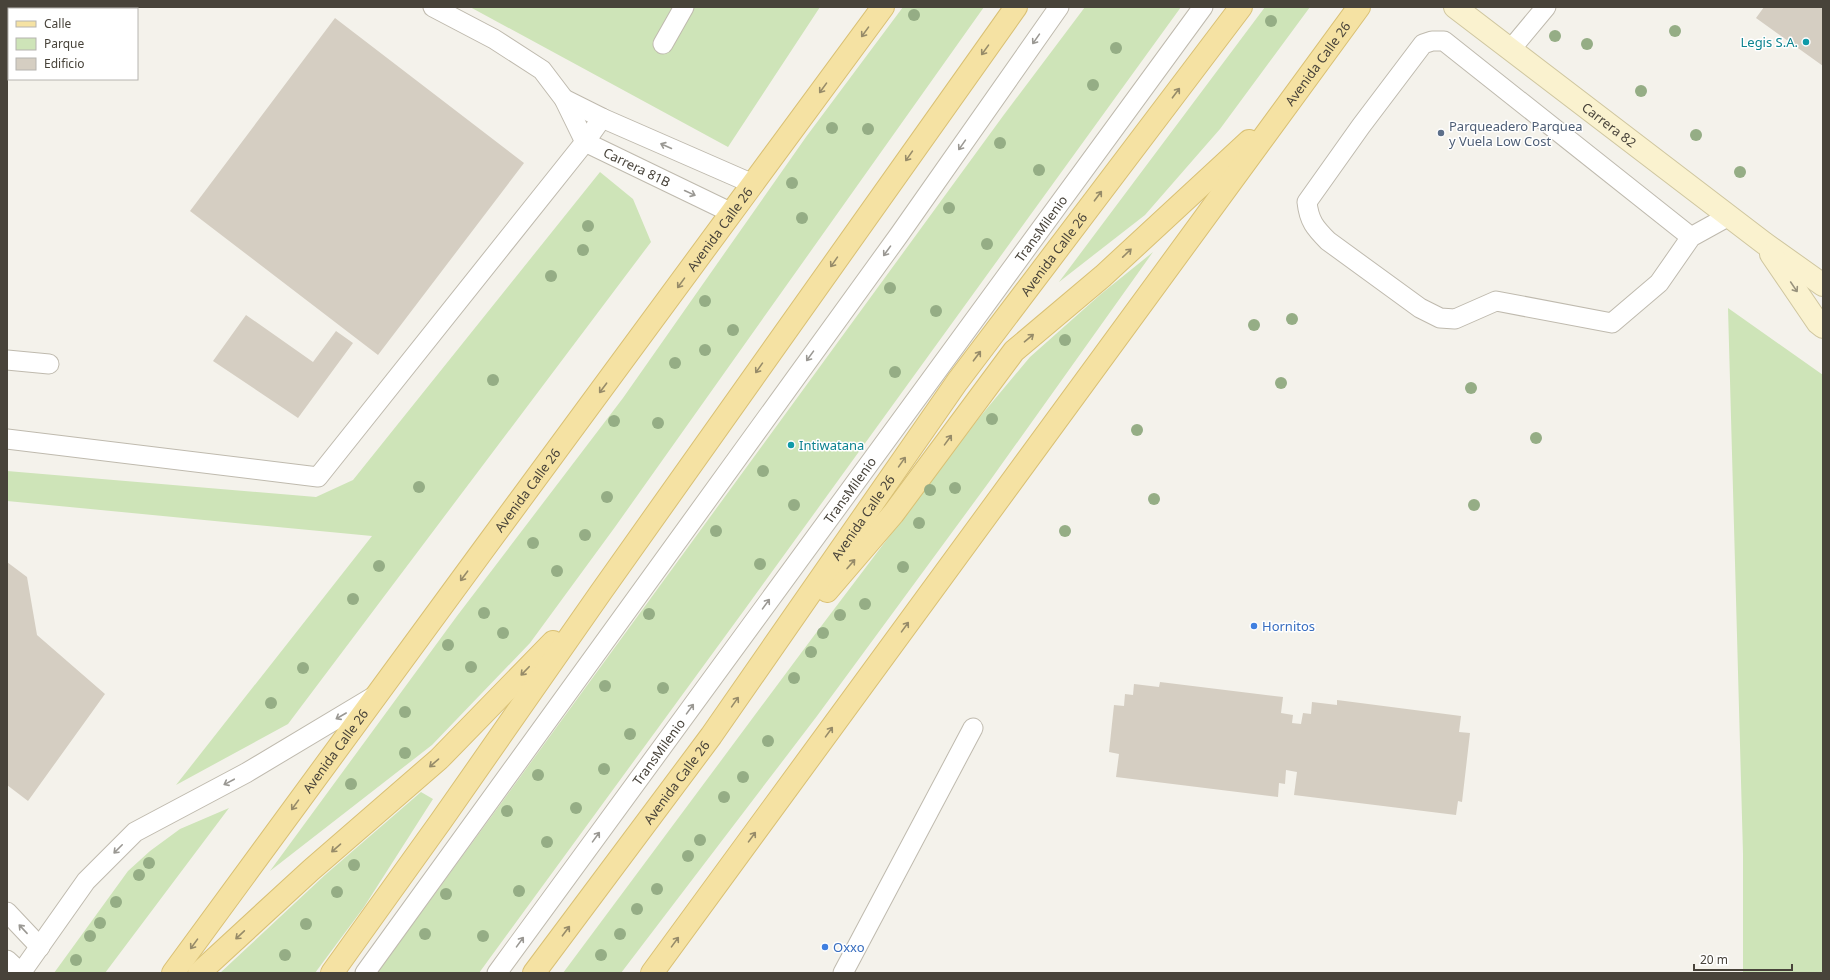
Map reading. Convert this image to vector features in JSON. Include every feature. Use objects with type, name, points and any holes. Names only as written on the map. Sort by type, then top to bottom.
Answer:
[{"type":"main road","name":"Avenida Calle 26","points":[[173,973],[374,697],[883,7]]},
{"type":"main road","points":[[332,973],[442,821],[601,592],[1016,7]]},
{"type":"main road","name":"Avenida Calle 26","points":[[534,973],[711,736],[958,382],[1241,7]]},
{"type":"main road","name":"Avenida Calle 26","points":[[652,973],[1359,7]]},
{"type":"main road","points":[[752,678],[893,514],[1014,351],[1103,276],[1284,109]]},
{"type":"main road","points":[[199,973],[311,870],[439,759],[601,592]]},
{"type":"street","name":"Carrera 82","points":[[1455,7],[1512,49],[1764,243],[1823,285]]},
{"type":"street","name":"Carrera 82","points":[[1764,243],[1818,323],[1823,327]]},
{"type":"lane","points":[[433,7],[494,38],[542,70],[564,99],[585,142]]},
{"type":"lane","points":[[663,44],[684,7]]},
{"type":"lane","points":[[365,973],[894,241],[1059,7]]},
{"type":"lane","name":"TransMilenio","points":[[497,973],[1203,7]]},
{"type":"lane","points":[[1512,49],[1546,7]]},
{"type":"lane","points":[[1691,237],[1444,41],[1432,41],[1423,44],[1365,120],[1307,202],[1309,215],[1317,230],[1328,241],[1420,308],[1440,318],[1455,319],[1496,301],[1612,323],[1659,283],[1691,237],[1729,216]]},
{"type":"lane","points":[[564,99],[602,118],[753,184]]},
{"type":"lane","points":[[7,439],[318,477],[585,142],[602,118]]},
{"type":"lane","name":"Carrera 81B","points":[[585,142],[732,213]]},
{"type":"lane","points":[[7,360],[49,364]]},
{"type":"lane","points":[[7,960],[21,973],[86,881],[135,832],[246,773],[374,697]]},
{"type":"lane","points":[[842,973],[973,728]]},
{"type":"lane","points":[[7,912],[40,947]]},
{"type":"green space","points":[[470,7],[820,7],[728,147]]},
{"type":"green space","points":[[903,7],[984,7],[615,527],[530,643],[432,745],[270,871],[457,616],[623,398],[806,137]]},
{"type":"green space","points":[[1085,7],[1181,7],[479,973],[377,973],[1003,116]]},
{"type":"green space","points":[[1265,7],[1310,7],[1220,129],[1145,215],[1059,282]]},
{"type":"green space","points":[[600,172],[633,199],[651,242],[288,724],[176,785],[372,536],[7,501],[7,471],[316,497],[353,480]]},
{"type":"green space","points":[[1153,252],[989,482],[817,716],[621,973],[563,973],[813,637],[979,418],[1030,357],[1101,294]]},
{"type":"green space","points":[[1728,308],[1823,375],[1823,973],[1743,973],[1743,854]]},
{"type":"green space","points":[[421,792],[433,799],[364,907],[315,973],[220,973],[325,875]]},
{"type":"green space","points":[[229,808],[105,973],[54,973],[128,871],[150,851],[180,829]]},
{"type":"building","name":"Legis S.A.","points":[[1764,7],[1823,7],[1823,66],[1756,18]]},
{"type":"building","points":[[335,18],[524,163],[378,355],[190,211]]},
{"type":"building","points":[[246,315],[313,362],[336,331],[353,343],[298,418],[213,361]]},
{"type":"building","points":[[7,562],[27,577],[37,635],[105,694],[28,801],[7,785]]},
{"type":"building","points":[[1160,682],[1283,697],[1281,713],[1293,715],[1292,723],[1301,724],[1303,713],[1311,714],[1312,702],[1337,705],[1337,700],[1461,716],[1459,732],[1470,733],[1462,802],[1458,801],[1456,815],[1294,795],[1297,772],[1286,770],[1285,784],[1279,783],[1278,797],[1116,777],[1119,754],[1109,752],[1114,705],[1124,706],[1125,694],[1133,695],[1134,684],[1159,687]]},
{"type":"place","name":"Legis S.A.","points":[[1806,42]]},
{"type":"place","name":"Parqueadero Parquea y Vuela Low Cost","points":[[1441,133]]},
{"type":"place","name":"Intiwatana","points":[[791,445]]},
{"type":"place","name":"Hornitos","points":[[1254,626]]},
{"type":"place","name":"Oxxo","points":[[825,947]]}]
